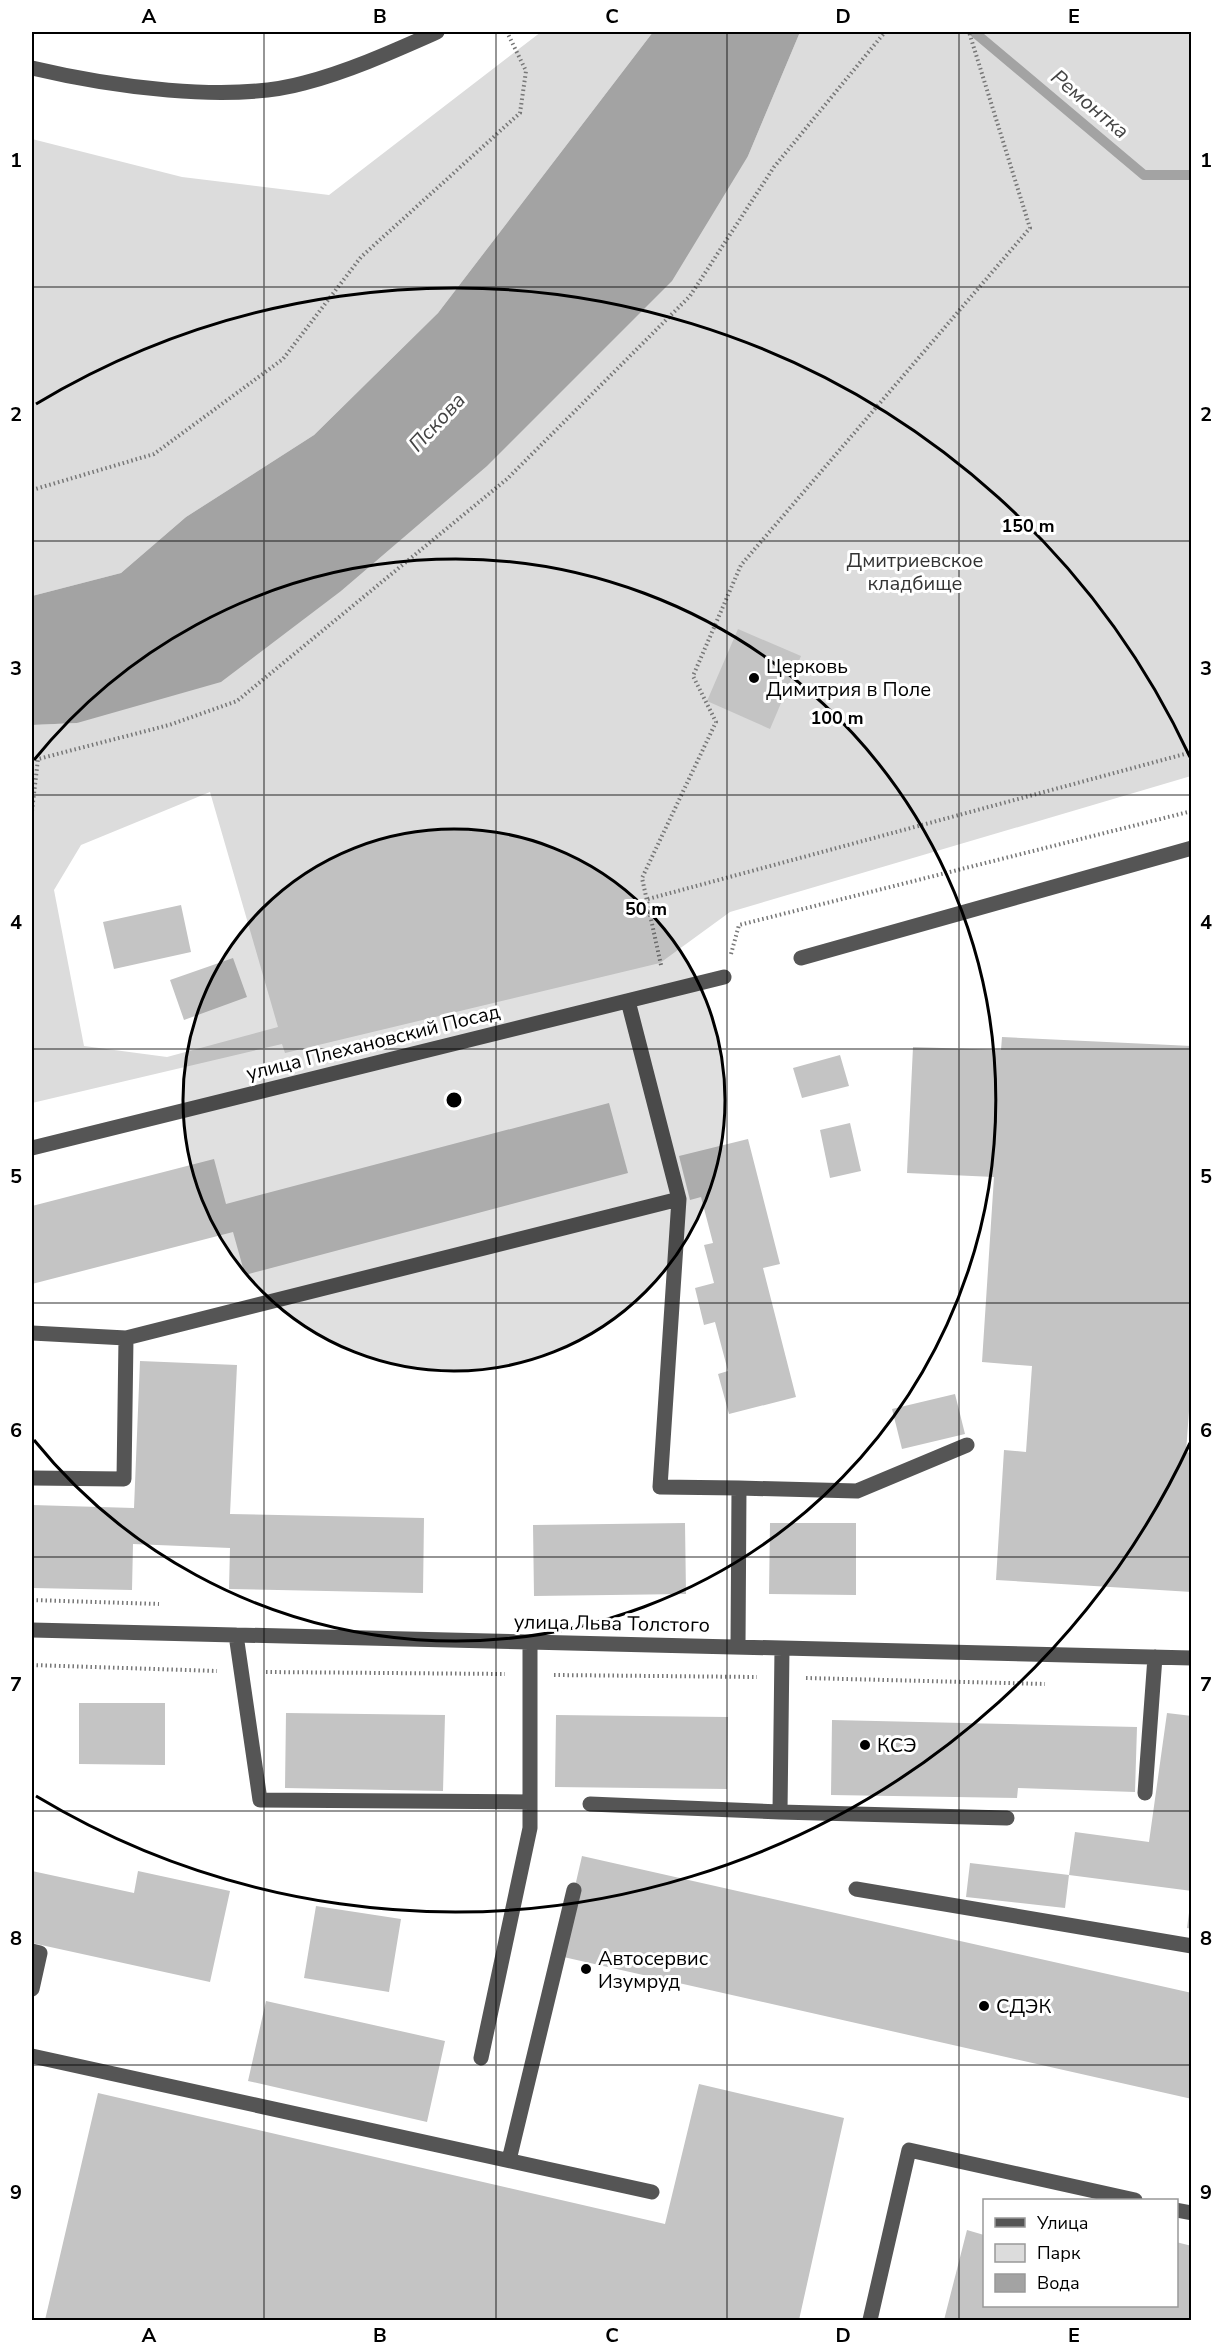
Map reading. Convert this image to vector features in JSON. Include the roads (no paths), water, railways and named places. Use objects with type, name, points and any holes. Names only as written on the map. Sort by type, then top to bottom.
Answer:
[{"type":"street","points":[[32,68],[140,86],[239,93],[303,84],[372,60],[437,32]]},
{"type":"street","points":[[801,958],[1191,848]]},
{"type":"street","name":"улица Плехановский Посад","points":[[32,1148],[724,977]]},
{"type":"street","points":[[628,1001],[679,1198],[660,1487],[857,1491],[967,1445]]},
{"type":"street","points":[[32,1333],[126,1338],[679,1198]]},
{"type":"street","points":[[32,1478],[124,1479],[126,1338]]},
{"type":"street","points":[[738,1647],[739,1488]]},
{"type":"street","name":"улица Льва Толстого","points":[[32,1630],[1191,1658]]},
{"type":"street","points":[[236,1635],[260,1800],[530,1802]]},
{"type":"street","points":[[481,2058],[530,1828],[530,1642]]},
{"type":"street","points":[[780,1812],[782,1648]]},
{"type":"street","points":[[1145,1793],[1155,1657]]},
{"type":"street","points":[[590,1804],[1007,1818]]},
{"type":"street","points":[[856,1889],[1191,1946]]},
{"type":"street","points":[[509,2160],[574,1890]]},
{"type":"street","points":[[32,1950],[40,1953],[32,1989]]},
{"type":"street","points":[[32,2056],[652,2192]]},
{"type":"street","points":[[870,2320],[909,2150],[1130,2199]]},
{"type":"water","name":"Пскова","points":[[653,32],[800,32],[748,156],[672,281],[487,466],[341,591],[221,682],[77,723],[32,725],[32,596],[121,573],[186,517],[314,435],[438,313]]},
{"type":"waterway","name":"Ремонтка","points":[[974,32],[1144,175],[1192,175]]},
{"type":"place","name":"Церковь Димитрия в Поле","points":[[754,678]]},
{"type":"place","name":"КСЭ","points":[[865,1745]]},
{"type":"place","name":"Автосервис Изумруд","points":[[586,1969]]},
{"type":"place","name":"СДЭК","points":[[984,2006]]},
{"type":"park label","name":"Дмитриевское кладбище","points":[[915,572]]}]
